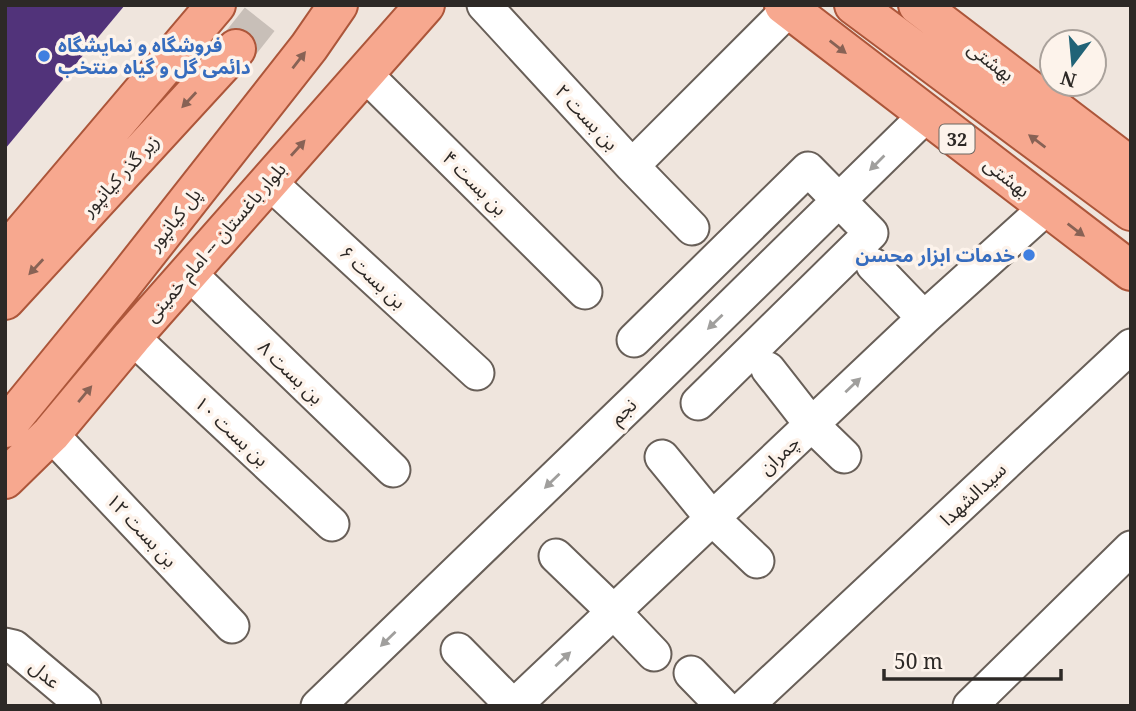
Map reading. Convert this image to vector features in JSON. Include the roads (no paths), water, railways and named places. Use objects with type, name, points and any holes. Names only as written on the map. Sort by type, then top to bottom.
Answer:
[{"type":"main road","points":[[5,254],[216,5]]},
{"type":"main road","name":"پل کیانپور","points":[[5,428],[121,286],[309,47],[338,5]]},
{"type":"main road","name":"بلوار باغستان -- امام خمینی","points":[[5,479],[51,434],[268,181],[425,5]]},
{"type":"main road","points":[[854,5],[1131,211]]},
{"type":"main road","name":"بهشتی","points":[[918,5],[1131,167]]},
{"type":"main road","name":"بهشتى","points":[[786,7],[1131,271]]},
{"type":"main road","name":"زیر گذر کیانپور","points":[[5,300],[236,49]]},
{"type":"street","name":"بن بست ۲","points":[[484,5],[692,228]]},
{"type":"street","points":[[632,166],[786,7]]},
{"type":"street","name":"بن بست ۴","points":[[364,74],[585,292]]},
{"type":"street","name":"نجم","points":[[318,706],[926,115]]},
{"type":"street","points":[[634,340],[808,169],[871,233],[698,403]]},
{"type":"street","name":"بن بست ۶","points":[[268,181],[477,373]]},
{"type":"street","name":"چمران","points":[[514,706],[924,318],[1046,208]]},
{"type":"street","points":[[873,265],[924,318]]},
{"type":"street","name":"بن بست ۸","points":[[189,273],[393,470]]},
{"type":"street","name":"بن بست ۱۰","points":[[132,337],[332,524]]},
{"type":"street","name":"سیدالشهدا","points":[[746,706],[1131,346]]},
{"type":"street","points":[[768,369],[811,424],[844,457]]},
{"type":"street","name":"بن بست ۱۲","points":[[51,434],[232,626]]},
{"type":"street","points":[[662,457],[712,518],[757,561]]},
{"type":"street","points":[[970,706],[1131,548]]},
{"type":"street","points":[[556,556],[653,654]]},
{"type":"street","name":"عدل","points":[[5,645],[14,648],[84,706]]},
{"type":"street","points":[[458,650],[514,706]]},
{"type":"street","points":[[691,673],[723,706]]},
{"type":"tunnel","points":[[236,49],[271,5]]},
{"type":"place","name":"فروشگاه و نمایشگاه دائمی گل و گیاه منتخب","points":[[44,56]]},
{"type":"place","name":"خدمات ابزار محسن","points":[[1029,255]]}]
